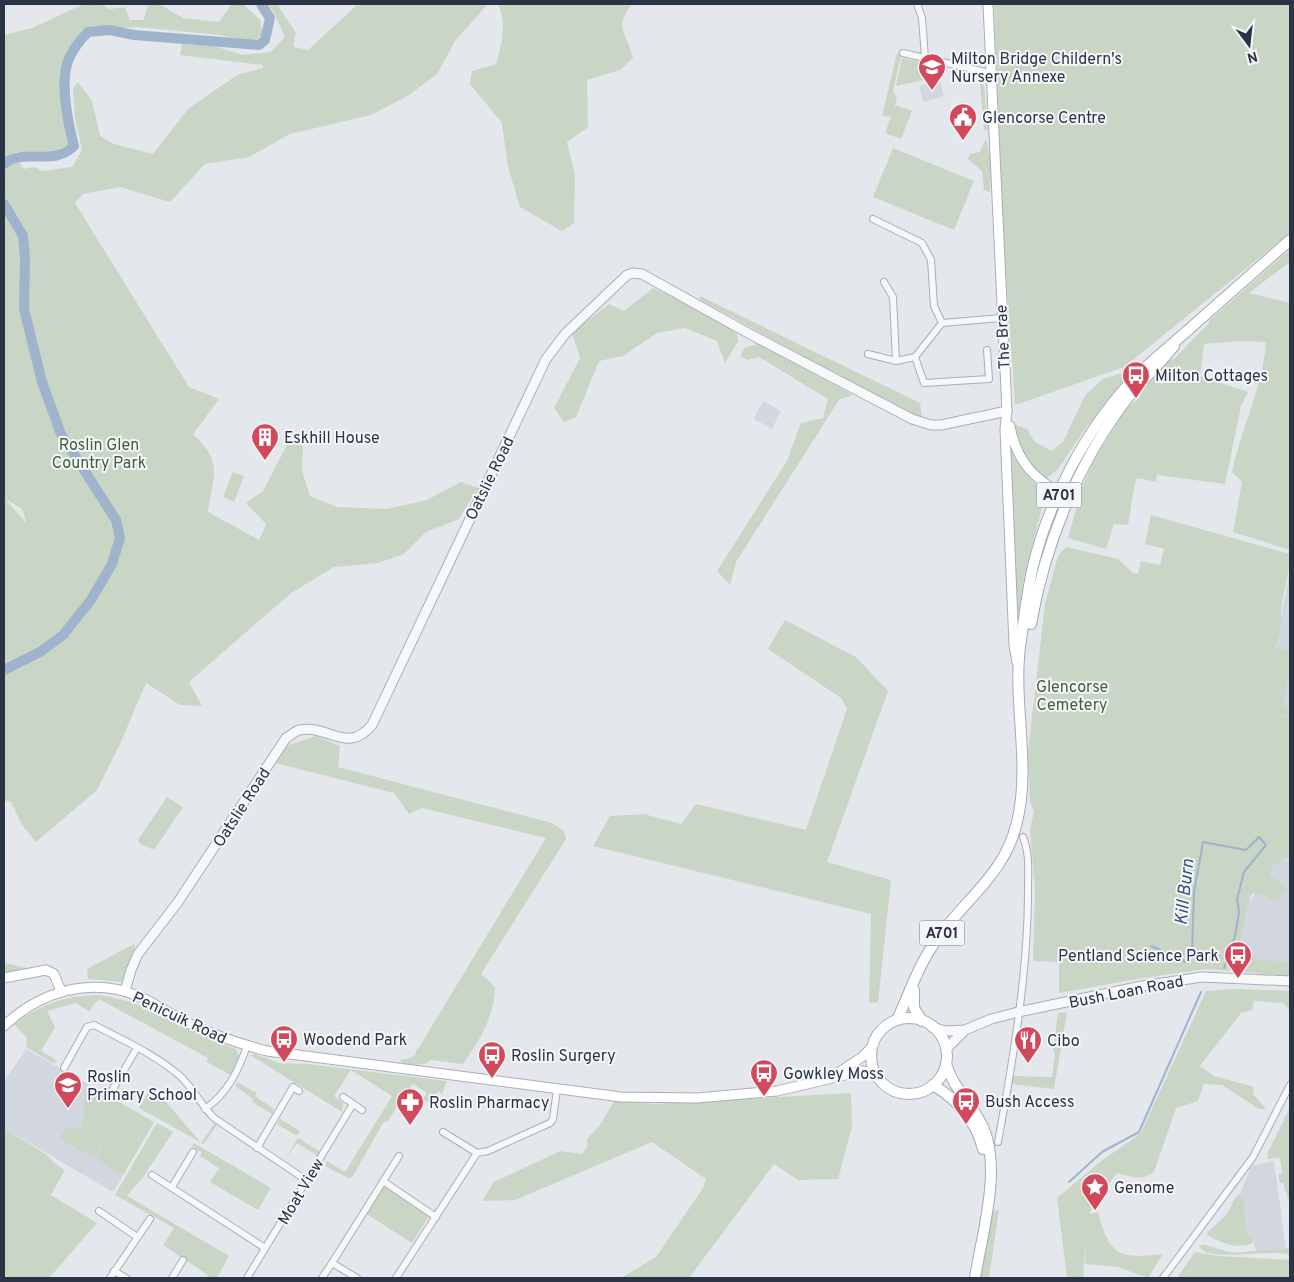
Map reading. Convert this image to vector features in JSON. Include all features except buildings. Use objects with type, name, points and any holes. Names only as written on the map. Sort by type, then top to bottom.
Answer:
[{"type":"main road","name":"The Brae","points":[[988,4],[1001,318],[1007,411],[1005,429],[1014,645],[1018,670]]},
{"type":"main road","name":"A701","points":[[872,1047],[879,1032],[897,1020],[915,976],[939,936],[990,880],[1003,860],[1011,842],[1021,799],[1018,670],[1033,565],[1064,496],[1116,414],[1184,333],[1290,240]]},
{"type":"main road","points":[[1007,411],[1014,444],[1020,458],[1037,478],[1064,496]]},
{"type":"main road","name":"A701","points":[[1020,696],[1033,610],[1064,496]]},
{"type":"main road","points":[[4,978],[46,970],[54,974],[61,991]]},
{"type":"main road","name":"A701","points":[[915,976],[914,1008],[922,1021]]},
{"type":"main road","name":"Penicuik Road","points":[[4,1026],[31,1005],[61,991],[92,987],[125,991],[187,1022],[247,1046],[293,1055],[621,1097],[697,1098],[777,1091],[862,1071],[875,1073]]},
{"type":"main road","points":[[897,1020],[910,1018],[922,1021],[940,1035],[946,1049],[946,1064],[949,1075],[972,1108],[983,1128],[992,1168],[975,1278]]},
{"type":"main road","points":[[872,1047],[871,1056],[875,1073],[882,1084],[902,1094],[914,1094],[933,1085],[940,1078],[946,1064]]},
{"type":"main road","points":[[831,1078],[862,1057],[872,1047]]},
{"type":"main road","points":[[933,1085],[950,1095],[970,1119],[981,1141],[989,1188]]},
{"type":"street","points":[[918,4],[922,18],[924,58]]},
{"type":"street","points":[[903,53],[990,73]]},
{"type":"street","points":[[873,219],[922,243],[931,260],[934,306],[942,323]]},
{"type":"street","name":"Oatslie Road","points":[[125,991],[138,954],[178,902],[286,738],[298,730],[313,730],[341,738],[355,738],[364,734],[372,725],[546,359],[565,334],[627,275],[634,273],[642,274],[748,333],[912,419],[931,425],[941,425],[1007,411]]},
{"type":"street","points":[[884,282],[893,297],[896,361]]},
{"type":"street","points":[[868,354],[896,361],[915,357],[942,323],[1001,318]]},
{"type":"street","points":[[915,357],[924,384],[989,380],[987,350]]},
{"type":"street","points":[[998,1142],[1018,1012],[1028,927],[1027,852],[1023,837]]},
{"type":"street","name":"Bush Loan Road","points":[[932,1027],[946,1031],[965,1030],[991,1019],[1018,1012],[1142,986],[1202,977],[1290,981]]},
{"type":"street","points":[[64,1068],[90,1025],[137,1048],[183,1078],[205,1109],[257,1148],[306,1180]]},
{"type":"street","name":"Bush Loan Road","points":[[946,1049],[965,1030]]},
{"type":"street","points":[[205,1109],[222,1096],[233,1081],[247,1046]]},
{"type":"street","points":[[110,1094],[137,1048]]},
{"type":"street","points":[[1163,1278],[1253,1157],[1290,1085]]},
{"type":"street","points":[[257,1148],[292,1087],[299,1091]]},
{"type":"street","points":[[396,1278],[477,1154],[488,1151],[550,1123],[553,1119],[556,1089]]},
{"type":"street","points":[[343,1097],[362,1110]]},
{"type":"street","name":"Moat View","points":[[247,1278],[353,1104]]},
{"type":"street","points":[[443,1132],[448,1139],[477,1154]]},
{"type":"street","points":[[172,1187],[193,1155]]},
{"type":"street","points":[[322,1278],[399,1156]]},
{"type":"street","points":[[152,1175],[265,1248]]},
{"type":"street","points":[[383,1182],[436,1217]]},
{"type":"street","points":[[99,1211],[137,1237]]},
{"type":"street","points":[[110,1278],[150,1219]]},
{"type":"street","points":[[172,1278],[181,1270],[183,1260]]},
{"type":"street","points":[[332,1262],[357,1278]]},
{"type":"street","points":[[114,1271],[126,1278]]},
{"type":"shaded area","name":"Milton Bridge Childern's Nursery Annexe","points":[[940,80],[944,96],[923,102],[919,86]]},
{"type":"shaded area","points":[[763,401],[781,411],[772,429],[754,419]]},
{"type":"shaded area","points":[[1290,571],[1290,652],[1275,647],[1279,641],[1281,617]]},
{"type":"shaded area","points":[[1290,663],[1290,716],[1283,703]]},
{"type":"shaded area","points":[[1290,860],[1290,962],[1253,959],[1238,946],[1249,902],[1273,872],[1271,867],[1279,862]]},
{"type":"shaded area","name":"Roslin Primary School","points":[[26,1049],[154,1122],[113,1192],[4,1128],[4,1082]]},
{"type":"shaded area","points":[[1274,1161],[1286,1249],[1256,1251],[1252,1235],[1246,1236],[1240,1194],[1251,1166]]},
{"type":"green space","name":"Roslin Glen Country Park","points":[[84,4],[101,4],[110,9],[125,7],[130,20],[143,20],[149,4],[159,4],[183,18],[219,22],[232,4],[243,4],[260,20],[263,35],[251,42],[220,35],[136,27],[88,30],[73,48],[63,70],[62,96],[69,144],[56,151],[15,152],[23,169],[35,167],[42,171],[72,167],[82,150],[75,118],[73,88],[78,82],[92,101],[100,136],[114,144],[153,154],[188,109],[237,75],[263,68],[263,65],[180,55],[182,44],[214,46],[243,55],[271,52],[285,37],[272,9],[264,4],[277,4],[296,33],[293,47],[308,50],[358,4],[488,4],[455,41],[437,74],[409,95],[371,115],[290,134],[249,157],[205,164],[170,202],[120,187],[83,194],[75,203],[189,387],[219,399],[193,434],[203,444],[213,462],[214,479],[208,512],[259,540],[266,524],[246,503],[263,491],[289,441],[303,446],[302,471],[310,496],[337,507],[387,509],[427,500],[461,482],[478,488],[459,519],[426,532],[404,554],[378,563],[334,567],[291,593],[189,682],[202,706],[180,705],[146,683],[120,744],[97,790],[36,842],[22,825],[11,802],[4,800],[4,35],[32,28]],"holes":[[[7,500],[22,509],[27,524]]]},
{"type":"green space","points":[[498,4],[632,4],[626,12],[622,25],[633,58],[620,70],[587,80],[588,127],[567,142],[575,175],[574,223],[562,231],[520,207],[508,167],[502,123],[470,84],[472,71],[496,64],[502,41],[503,26]]},
{"type":"green space","points":[[994,4],[1290,4],[1290,233],[1124,367],[1015,405],[1003,228]]},
{"type":"green space","points":[[897,53],[901,56],[893,91],[897,98],[893,111],[896,105],[912,111],[901,139],[885,133],[891,117],[882,116]]},
{"type":"green space","points":[[902,58],[944,67],[941,76],[896,86]]},
{"type":"green space","points":[[980,84],[984,85],[988,130],[984,130]]},
{"type":"green space","points":[[985,140],[987,141],[991,164],[990,192],[984,190],[982,171],[968,159],[970,154],[980,152]]},
{"type":"green space","points":[[893,148],[974,181],[954,230],[873,197]]},
{"type":"green space","points":[[1290,249],[1290,262],[1249,293],[1290,303],[1290,550],[1233,532],[1242,482],[1232,472],[1261,375],[1266,342],[1239,341],[1204,344],[1200,376],[1248,392],[1241,406],[1225,484],[1157,475],[1156,482],[1137,478],[1128,525],[1114,524],[1106,549],[1068,538],[1077,506],[1075,503],[1094,460],[1126,409],[1139,398],[1146,383],[1165,361],[1174,359],[1209,321]]},
{"type":"green space","points":[[653,288],[703,310],[737,334],[738,341],[725,363],[717,341],[685,328],[657,333],[623,356],[599,361],[576,417],[564,422],[554,408],[580,358],[572,333],[609,304],[624,311]]},
{"type":"green space","points":[[700,296],[920,403],[922,419],[699,299]]},
{"type":"green space","points":[[759,344],[853,395],[839,400],[736,562],[730,585],[717,571],[787,461],[801,423],[823,418],[828,399],[759,357],[747,360],[740,356],[745,347]]},
{"type":"green space","points":[[1131,370],[1134,372],[1095,422],[1088,425],[1058,469],[1046,479],[1039,474],[1029,462],[1018,441],[1014,424],[1027,429],[1034,441],[1051,451],[1063,442],[1085,395],[1103,379]]},
{"type":"green space","points":[[1008,451],[1011,451],[1030,478],[1046,492],[1024,578],[1019,612],[1015,612]]},
{"type":"green space","points":[[233,472],[244,476],[234,502],[223,497]]},
{"type":"green space","name":"Glencorse Cemetery","points":[[1151,515],[1290,554],[1289,570],[1282,601],[1280,632],[1275,647],[1290,652],[1289,675],[1283,703],[1290,715],[1281,715],[1290,716],[1290,857],[1271,867],[1273,871],[1270,875],[1286,888],[1277,901],[1268,899],[1266,895],[1252,893],[1238,946],[1254,954],[1254,959],[1290,962],[1290,976],[1207,969],[1059,993],[1059,962],[1034,961],[1033,958],[1035,890],[1030,829],[1034,812],[1030,801],[1028,752],[1045,604],[1058,556],[1066,547],[1118,559],[1133,573],[1138,574],[1141,561],[1160,565],[1164,549],[1145,544]]},
{"type":"green space","points":[[785,620],[856,657],[888,691],[827,862],[891,880],[878,1002],[869,1003],[871,914],[593,846],[610,816],[644,814],[681,824],[696,804],[806,830],[847,709],[841,698],[768,649]]},
{"type":"green space","points":[[316,736],[340,746],[338,767],[552,823],[564,831],[566,839],[481,974],[495,987],[492,1008],[485,1028],[463,1064],[431,1060],[425,1064],[404,1065],[400,1060],[413,1057],[546,838],[422,808],[409,814],[394,793],[275,763],[286,746]]},
{"type":"green space","points":[[167,797],[183,807],[154,850],[140,844],[138,840]]},
{"type":"green space","points":[[134,944],[136,952],[122,982],[88,979],[87,969]]},
{"type":"green space","points":[[4,963],[27,968],[16,973],[4,975]]},
{"type":"green space","points":[[1236,989],[1290,991],[1290,1011],[1283,1003],[1254,1001],[1252,1010],[1241,1013],[1200,1066],[1214,1076],[1254,1087],[1253,1094],[1266,1109],[1259,1109],[1222,1085],[1204,1084],[1198,1101],[1176,1108],[1154,1172],[1145,1177],[1132,1177],[1117,1173],[1102,1192],[1090,1212],[1090,1214],[1098,1212],[1107,1238],[1119,1252],[1137,1256],[1163,1254],[1148,1278],[1118,1267],[1085,1264],[1086,1240],[1083,1278],[1067,1278],[1057,1198],[1100,1162],[1141,1133],[1206,991]]},
{"type":"green space","points":[[95,995],[114,998],[150,1009],[236,1049],[240,1058],[232,1076],[207,1062],[208,1058],[99,999],[89,1011],[75,1003],[47,1011],[55,1027],[41,1051],[57,1060],[54,1064],[26,1047],[27,1038],[14,1024],[52,1003],[72,997]]},
{"type":"green space","points":[[1067,1012],[1054,1089],[1011,1084],[1012,1076],[1052,1077],[1055,1055],[1053,1049],[1058,1013]]},
{"type":"green space","points":[[255,1054],[279,1063],[307,1064],[447,1081],[442,1094],[438,1091],[431,1104],[423,1099],[427,1093],[413,1084],[389,1120],[383,1123],[352,1178],[348,1178],[325,1166],[327,1161],[345,1172],[392,1096],[351,1070],[334,1096],[343,1103],[342,1112],[250,1055]]},
{"type":"green space","points":[[237,1082],[257,1093],[255,1096],[274,1109],[272,1114],[252,1102],[253,1099],[235,1086]]},
{"type":"green space","points":[[87,1084],[154,1122],[123,1175],[96,1160],[104,1145],[102,1144],[94,1158],[59,1139],[66,1127],[82,1129]]},
{"type":"green space","points":[[149,1091],[167,1103],[200,1142],[139,1108]]},
{"type":"green space","points":[[851,1093],[852,1127],[838,1179],[798,1180],[774,1164],[689,1278],[621,1278],[656,1257],[703,1188],[706,1179],[652,1142],[515,1200],[482,1201],[494,1182],[560,1151],[582,1154],[587,1147],[587,1139],[599,1126],[615,1100],[655,1104]]},
{"type":"green space","points":[[1290,1107],[1290,1197],[1288,1198],[1283,1183],[1280,1183],[1278,1174],[1282,1173],[1280,1158],[1267,1159],[1268,1152]]},
{"type":"green space","points":[[280,1119],[300,1131],[297,1136],[277,1124]]},
{"type":"green space","points":[[157,1123],[173,1132],[144,1176],[127,1196],[229,1256],[217,1278],[206,1278],[208,1275],[163,1245],[174,1228],[115,1195]]},
{"type":"green space","points":[[215,1123],[217,1125],[204,1144],[201,1143]]},
{"type":"green space","points":[[4,1128],[47,1155],[54,1163],[65,1170],[51,1195],[97,1223],[49,1278],[4,1278]]},
{"type":"green space","points":[[298,1138],[321,1152],[318,1156],[297,1143],[286,1158]]},
{"type":"green space","points":[[194,1143],[271,1188],[258,1210],[210,1182],[219,1168],[200,1156],[202,1153],[192,1146]]},
{"type":"green space","points":[[383,1186],[429,1216],[412,1243],[365,1213]]},
{"type":"green space","points":[[1240,1194],[1244,1203],[1246,1235],[1252,1235],[1253,1243],[1242,1246],[1230,1245],[1207,1235],[1226,1215],[1236,1197]]},
{"type":"green space","points":[[999,1210],[989,1278],[980,1278],[991,1212]]},
{"type":"green space","points":[[1202,1244],[1233,1253],[1290,1248],[1290,1255],[1281,1253],[1215,1254],[1206,1252],[1199,1247]]},
{"type":"green space","points":[[1195,1252],[1218,1256],[1290,1260],[1290,1278],[1177,1278]]},
{"type":"waterway","points":[[4,164],[12,159],[21,157],[57,155],[66,152],[74,146],[66,103],[66,70],[72,53],[88,32],[110,30],[134,35],[259,45],[265,40],[270,18],[261,4]]},
{"type":"waterway","points":[[4,204],[23,236],[25,257],[24,309],[42,382],[61,434],[116,520],[120,538],[112,564],[91,600],[63,635],[40,652],[4,670]]},
{"type":"waterway","name":"Kill Burn","points":[[1151,946],[1186,962],[1192,953],[1194,892],[1203,842],[1246,850],[1259,837],[1266,845],[1244,872],[1237,899],[1239,912],[1235,936],[1224,968]]},
{"type":"waterway","name":"Kill Burn","points":[[1069,1182],[1102,1152],[1139,1132],[1201,992]]},
{"type":"place","name":"Milton Bridge Childern's Nursery Annexe","points":[[932,91]]},
{"type":"place","name":"Glencorse Centre","points":[[963,141]]},
{"type":"place","name":"Milton Cottages","points":[[1136,399]]},
{"type":"place","name":"Eskhill House","points":[[265,461]]},
{"type":"place","name":"Pentland Science Park","points":[[1238,979]]},
{"type":"place","name":"Woodend Park","points":[[284,1063]]},
{"type":"place","name":"Cibo","points":[[1028,1064]]},
{"type":"place","name":"Roslin Surgery","points":[[492,1079]]},
{"type":"place","name":"Gowkley Moss","points":[[764,1097]]},
{"type":"place","name":"Roslin Primary School","points":[[68,1109]]},
{"type":"place","name":"Bush Access","points":[[966,1125]]},
{"type":"place","name":"Roslin Pharmacy","points":[[410,1126]]},
{"type":"place","name":"Genome","points":[[1095,1211]]}]
